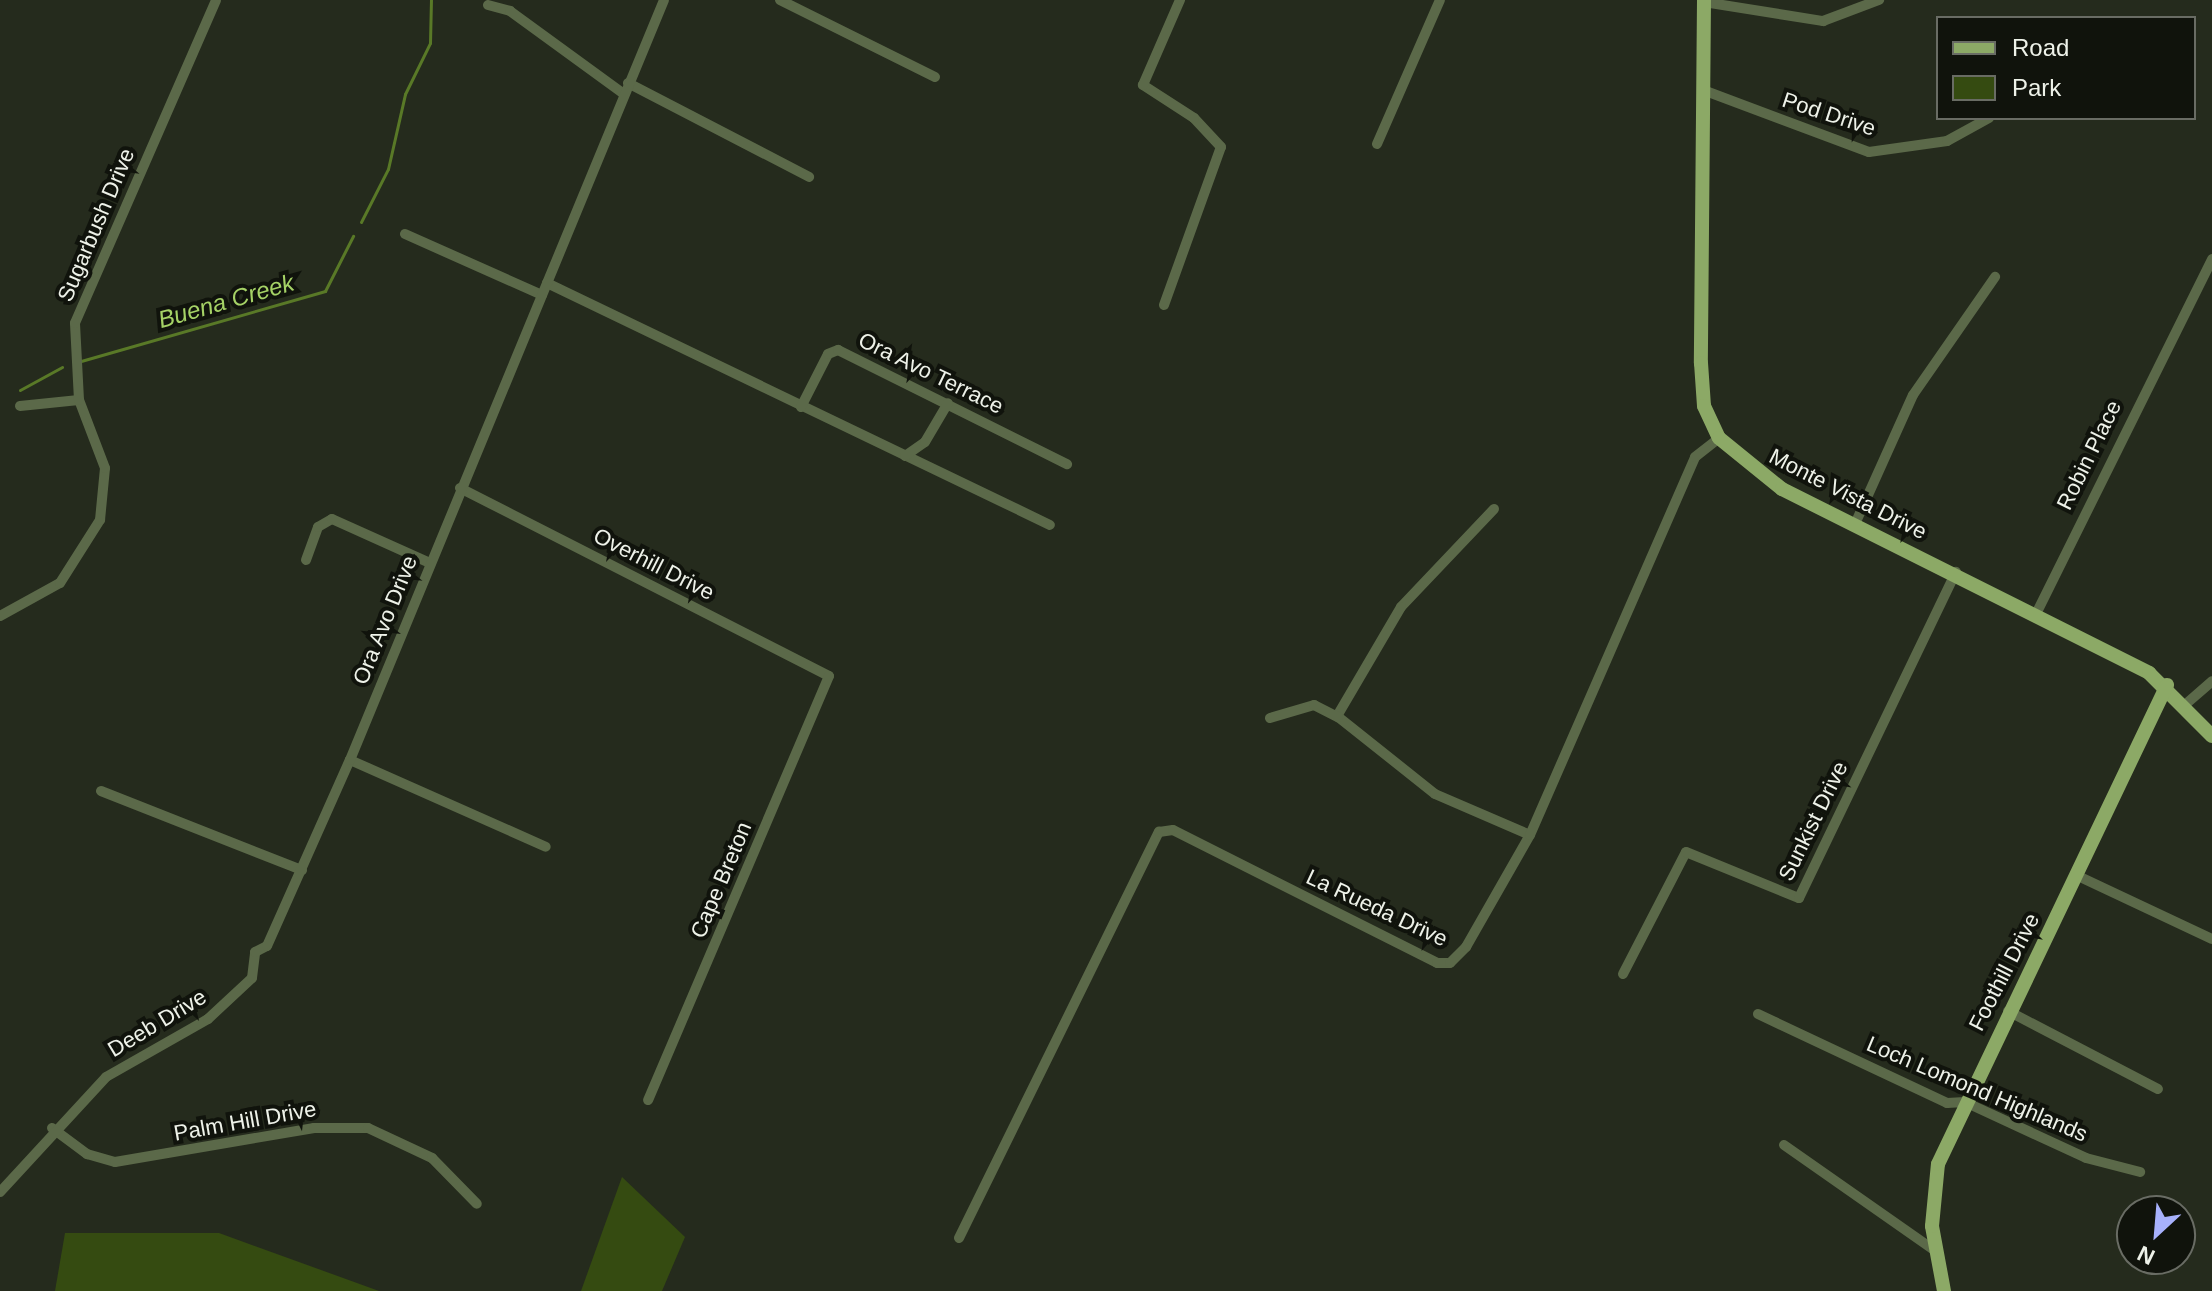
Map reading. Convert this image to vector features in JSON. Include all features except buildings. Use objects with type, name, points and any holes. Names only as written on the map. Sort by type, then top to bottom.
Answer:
[{"type":"main road","name":"Monte Vista Drive","points":[[1704,1],[1701,363],[1704,406],[1719,438],[1745,466],[1855,524],[2037,612],[2167,685],[2187,703],[2212,736]]},
{"type":"main road","name":"Foothill Drive","points":[[1944,1291],[1931,1192],[1965,1102],[2078,876],[2167,685]]},
{"type":"street","name":"Sugarbush Drive","points":[[0,616],[60,583],[96,530],[105,468],[79,400],[73,342],[82,303],[216,0]]},
{"type":"street","points":[[664,0],[547,283],[1050,525]]},
{"type":"street","points":[[780,0],[935,77]]},
{"type":"street","points":[[1164,305],[1221,147],[1194,118],[1143,85],[1180,0]]},
{"type":"street","points":[[1377,144],[1440,0]]},
{"type":"street","points":[[1704,1],[1823,21],[1879,0]]},
{"type":"street","points":[[488,5],[510,11],[626,88],[809,177]]},
{"type":"street","name":"Pod Drive","points":[[1703,90],[1869,152],[1947,141],[1985,120]]},
{"type":"street","points":[[405,234],[542,295]]},
{"type":"street","name":"Robin Place","points":[[2037,612],[2178,315],[2212,259]]},
{"type":"street","points":[[1855,524],[1913,395],[1995,277]]},
{"type":"street","name":"Ora Avo Drive","points":[[255,952],[267,946],[302,870],[547,283]]},
{"type":"street","name":"Ora Avo Terrace","points":[[801,407],[828,354],[838,350],[1067,464]]},
{"type":"street","points":[[20,406],[79,400]]},
{"type":"street","points":[[905,456],[925,442],[948,403]]},
{"type":"street","name":"La Rueda Drive","points":[[959,1238],[1159,832],[1173,830],[1443,964],[1466,947],[1530,835],[1695,457],[1719,438]]},
{"type":"street","name":"Overhill Drive","points":[[460,488],[829,676]]},
{"type":"street","points":[[1338,717],[1401,607],[1494,509]]},
{"type":"street","points":[[306,560],[318,527],[332,519],[430,563]]},
{"type":"street","name":"Sunkist Drive","points":[[1623,974],[1686,852],[1799,898],[1956,572]]},
{"type":"street","name":"Cape Breton","points":[[648,1100],[829,676]]},
{"type":"street","points":[[2187,703],[2212,681]]},
{"type":"street","points":[[1270,718],[1314,705],[1338,717],[1435,794],[1530,835]]},
{"type":"street","points":[[350,760],[546,847]]},
{"type":"street","points":[[101,791],[302,870]]},
{"type":"street","points":[[2078,876],[2212,939]]},
{"type":"street","name":"Deeb Drive","points":[[0,1192],[52,1128],[106,1077],[229,1002],[252,978],[255,952]]},
{"type":"street","points":[[2008,1011],[2158,1089]]},
{"type":"street","name":"Loch Lomond Highlands","points":[[1758,1014],[1947,1103],[1965,1102],[2086,1158],[2140,1172]]},
{"type":"street","name":"Palm Hill Drive","points":[[52,1128],[87,1154],[115,1162],[314,1128],[368,1128],[432,1158],[477,1204]]},
{"type":"street","points":[[1784,1145],[1937,1252]]},
{"type":"green space","points":[[622,1177],[685,1237],[662,1291],[581,1291]]},
{"type":"green space","points":[[65,1233],[219,1233],[379,1291],[55,1291]]},
{"type":"waterway","name":"Buena Creek","points":[[361,222],[388,169],[405,94],[430,43],[431,0]]},
{"type":"waterway","name":"Buena Creek","points":[[81,361],[325,291],[353,236]]},
{"type":"waterway","name":"Buena Creek","points":[[20,390],[62,367]]}]
